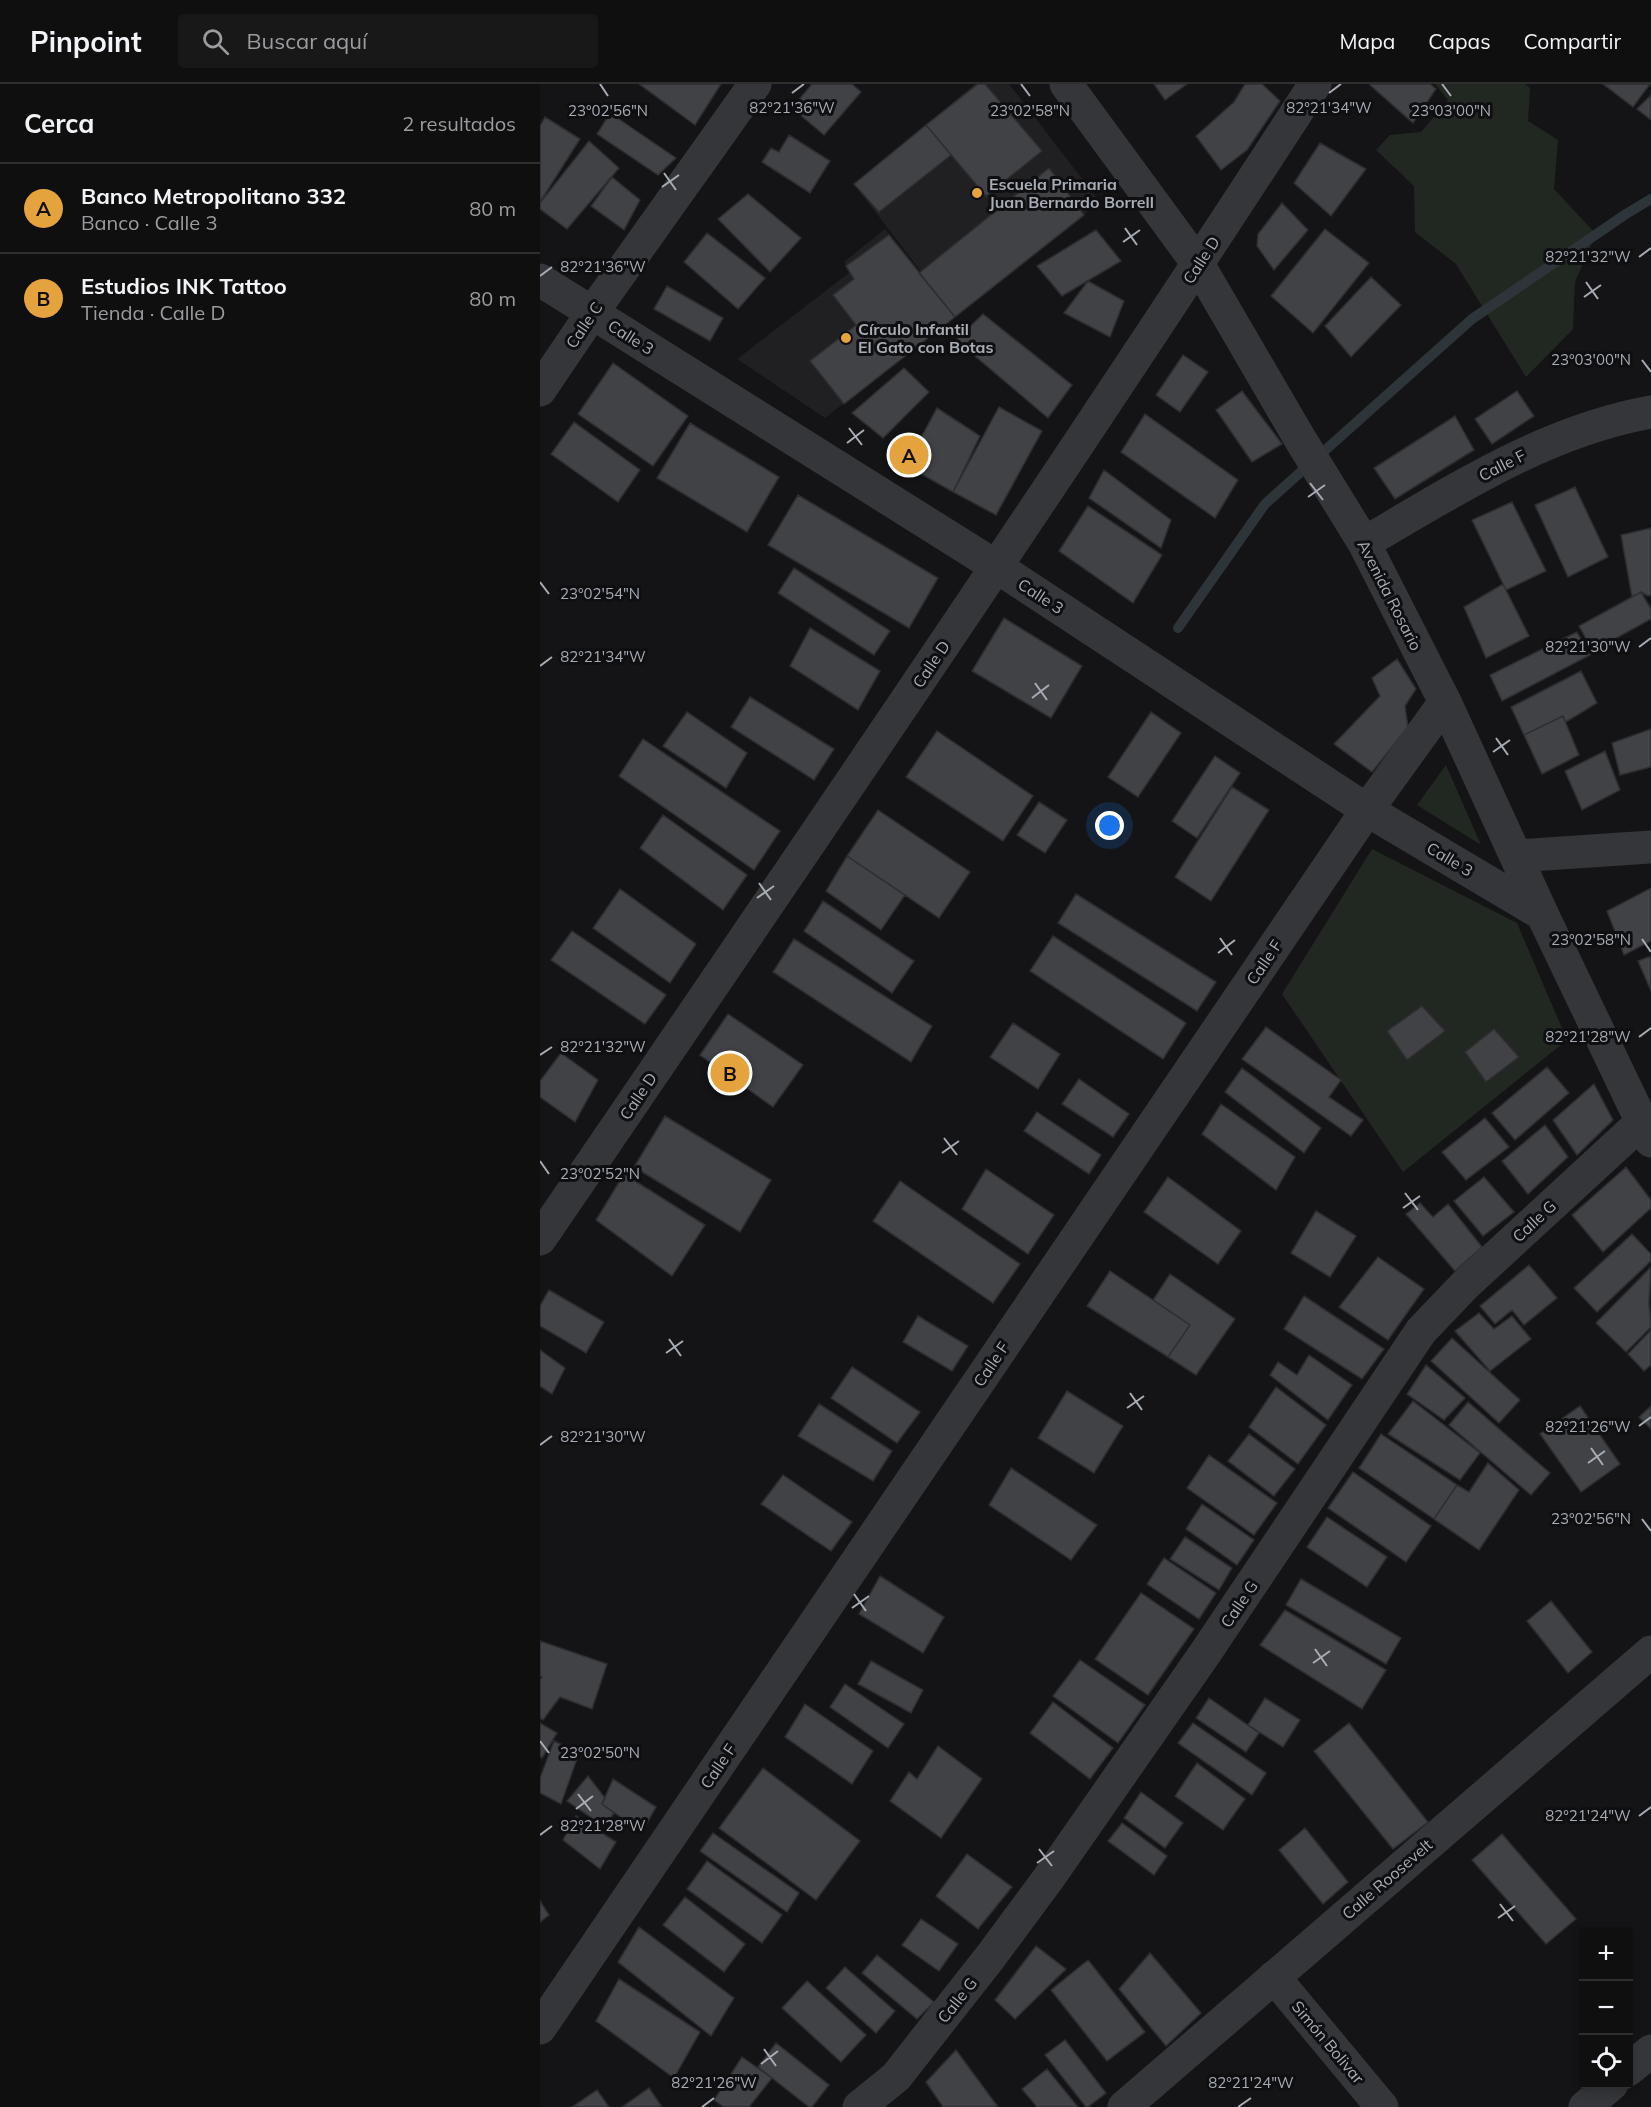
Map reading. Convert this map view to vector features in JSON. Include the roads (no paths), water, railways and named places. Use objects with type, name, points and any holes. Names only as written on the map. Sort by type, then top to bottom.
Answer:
[{"type":"street","name":"Calle C","points":[[540,390],[592,312],[755,84]]},
{"type":"street","name":"Avenida Rosario","points":[[1066,84],[1198,264],[1300,439],[1364,543],[1445,702],[1542,914],[1646,1131]]},
{"type":"street","name":"Calle D","points":[[540,1239],[997,567],[1315,84]]},
{"type":"street","name":"Calle 3","points":[[540,280],[997,567],[1367,810],[1542,914]]},
{"type":"street","name":"Calle F","points":[[1364,543],[1492,469],[1537,447],[1587,428],[1651,412]]},
{"type":"street","name":"Calle F","points":[[540,2028],[1367,810],[1445,702]]},
{"type":"street","points":[[1516,856],[1651,847]]},
{"type":"street","name":"Calle G","points":[[859,2107],[896,2077],[992,1956],[1048,1879],[1206,1652],[1421,1331],[1465,1286],[1646,1131]]},
{"type":"street","name":"Calle Roosevelt","points":[[1124,2107],[1651,1652]]},
{"type":"street","name":"Simón Bolivar","points":[[1274,1977],[1382,2107]]},
{"type":"street","points":[[1633,2067],[1651,2051]]},
{"type":"street","points":[[1585,2107],[1606,2089]]},
{"type":"waterway","points":[[1178,628],[1265,504],[1472,319],[1651,199]]},
{"type":"place","name":"Escuela Primaria Juan Bernardo Borrell","points":[[977,193]]},
{"type":"place","name":"Círculo Infantil El Gato con Botas","points":[[846,338]]},
{"type":"place","name":"Banco Metropolitano 332","points":[[909,455]]},
{"type":"place","name":"Estudios INK Tattoo","points":[[730,1073]]}]
